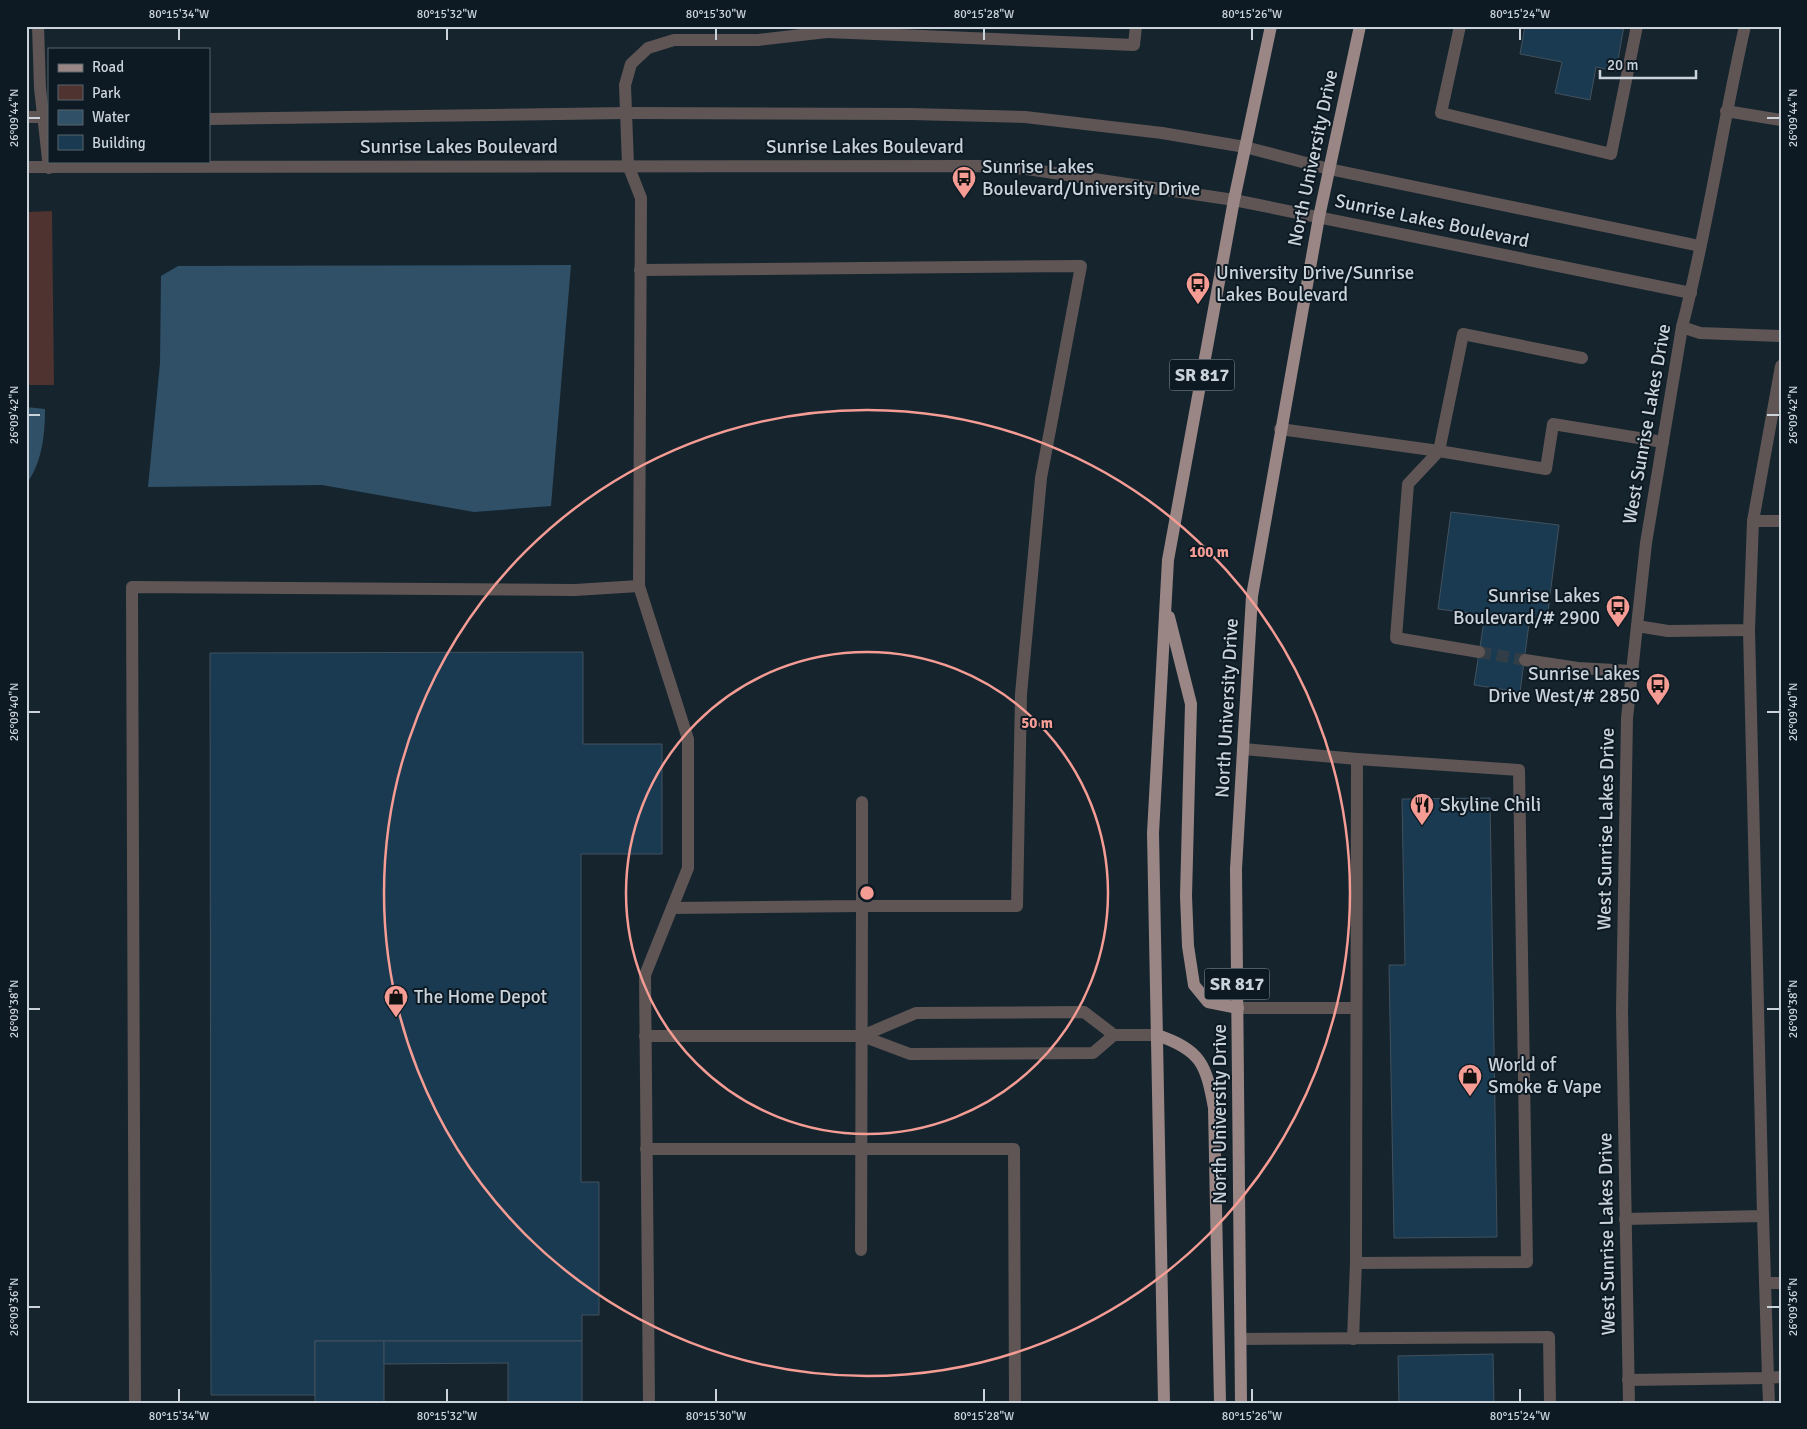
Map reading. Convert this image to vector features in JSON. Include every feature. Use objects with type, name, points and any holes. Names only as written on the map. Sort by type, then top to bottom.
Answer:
[{"type":"main road","name":"SR 817","points":[[1164,1403],[1153,832],[1168,560],[1244,147],[1271,26]]},
{"type":"main road","name":"North University Drive","points":[[1241,1403],[1236,869],[1252,596],[1319,217],[1360,26]]},
{"type":"main road","points":[[1166,605],[1191,704],[1186,896],[1188,946],[1194,985],[1208,1002],[1238,1008]]},
{"type":"main road","points":[[1157,1035],[1181,1043],[1198,1058],[1209,1081],[1214,1108],[1220,1403]]},
{"type":"street","points":[[38,26],[48,151]]},
{"type":"street","points":[[649,1403],[645,975],[688,868],[688,739],[639,586],[641,198],[628,165],[625,84],[631,64],[648,48],[674,40],[758,40],[828,29],[1134,45],[1136,26]]},
{"type":"street","points":[[1460,26],[1440,113],[1610,154],[1637,26]]},
{"type":"street","name":"West Sunrise Lakes Drive","points":[[1629,1403],[1622,1010],[1627,718],[1646,543],[1682,328],[1691,293],[1726,111],[1746,26]]},
{"type":"street","points":[[1726,111],[1781,120]]},
{"type":"street","name":"Sunrise Lakes Boulevard","points":[[210,119],[626,114],[911,114],[1025,117],[1162,133],[1244,147],[1329,169],[1700,246]]},
{"type":"street","points":[[26,117],[46,117]]},
{"type":"street","points":[[49,162],[49,168]]},
{"type":"street","name":"Sunrise Lakes Boulevard","points":[[26,167],[628,165],[978,166],[1027,168],[1234,200],[1691,293]]},
{"type":"street","points":[[640,270],[1081,266],[1041,478],[1021,694],[1017,906],[672,908]]},
{"type":"street","points":[[1682,328],[1700,333],[1781,336]]},
{"type":"street","points":[[1479,652],[1396,638],[1408,484],[1439,450],[1463,334],[1582,358]]},
{"type":"street","points":[[1769,1403],[1775,1378],[1766,1283],[1763,1216],[1749,630],[1753,521],[1781,366]]},
{"type":"street","points":[[1280,429],[1439,450],[1546,469],[1553,424],[1663,442]]},
{"type":"street","points":[[1753,521],[1781,520]]},
{"type":"street","points":[[135,1403],[132,587],[575,590],[639,586]]},
{"type":"street","points":[[1637,626],[1668,631],[1749,630]]},
{"type":"street","points":[[1524,660],[1578,668],[1632,672]]},
{"type":"street","points":[[1243,748],[1356,759],[1519,770],[1527,1262],[1356,1263]]},
{"type":"street","points":[[1353,1339],[1356,1263],[1356,759]]},
{"type":"street","points":[[861,1250],[862,802]]},
{"type":"street","points":[[1238,1008],[1356,1008]]},
{"type":"street","points":[[862,1036],[916,1013],[1074,1012],[1084,1012],[1114,1035],[1157,1035]]},
{"type":"street","points":[[645,1036],[862,1036],[910,1054],[1093,1053],[1114,1035]]},
{"type":"street","points":[[646,1149],[1014,1149],[1015,1403]]},
{"type":"street","points":[[1626,1219],[1763,1216]]},
{"type":"street","points":[[1766,1283],[1781,1283]]},
{"type":"street","points":[[1241,1339],[1549,1336],[1550,1403]]},
{"type":"street","points":[[1628,1380],[1775,1378]]},
{"type":"green space","points":[[52,211],[54,385],[26,385],[26,212]]},
{"type":"water","points":[[571,265],[551,506],[474,512],[322,485],[148,487],[160,363],[161,276],[178,266]]},
{"type":"water","points":[[26,407],[45,409],[42,448],[36,467],[26,484]]},
{"type":"building","points":[[1525,26],[1624,26],[1616,71],[1596,67],[1590,100],[1555,93],[1562,62],[1520,54]]},
{"type":"building","points":[[1451,512],[1559,525],[1547,619],[1530,616],[1520,692],[1474,685],[1485,615],[1438,609]]},
{"type":"building","name":"The Home Depot","points":[[583,652],[583,744],[662,744],[662,854],[581,854],[581,1182],[599,1182],[599,1315],[582,1315],[582,1341],[315,1341],[315,1395],[211,1395],[210,653]]},
{"type":"building","points":[[1490,798],[1497,1237],[1394,1238],[1389,965],[1405,965],[1402,799]]},
{"type":"building","points":[[315,1341],[384,1341],[384,1403],[315,1403]]},
{"type":"building","points":[[384,1341],[582,1341],[582,1403],[508,1403],[508,1363],[384,1364]]},
{"type":"building","points":[[1493,1354],[1494,1403],[1399,1403],[1398,1356]]},
{"type":"tunnel","points":[[1479,652],[1525,660]]},
{"type":"place","name":"Sunrise Lakes Boulevard/University Drive","points":[[964,199]]},
{"type":"place","name":"University Drive/Sunrise Lakes Boulevard","points":[[1198,305]]},
{"type":"place","name":"Sunrise Lakes Boulevard/# 2900","points":[[1618,628]]},
{"type":"place","name":"Sunrise Lakes Drive West/# 2850","points":[[1658,706]]},
{"type":"place","name":"Skyline Chili","points":[[1422,826]]},
{"type":"place","name":"The Home Depot","points":[[396,1018]]},
{"type":"place","name":"World of Smoke & Vape","points":[[1470,1097]]}]
